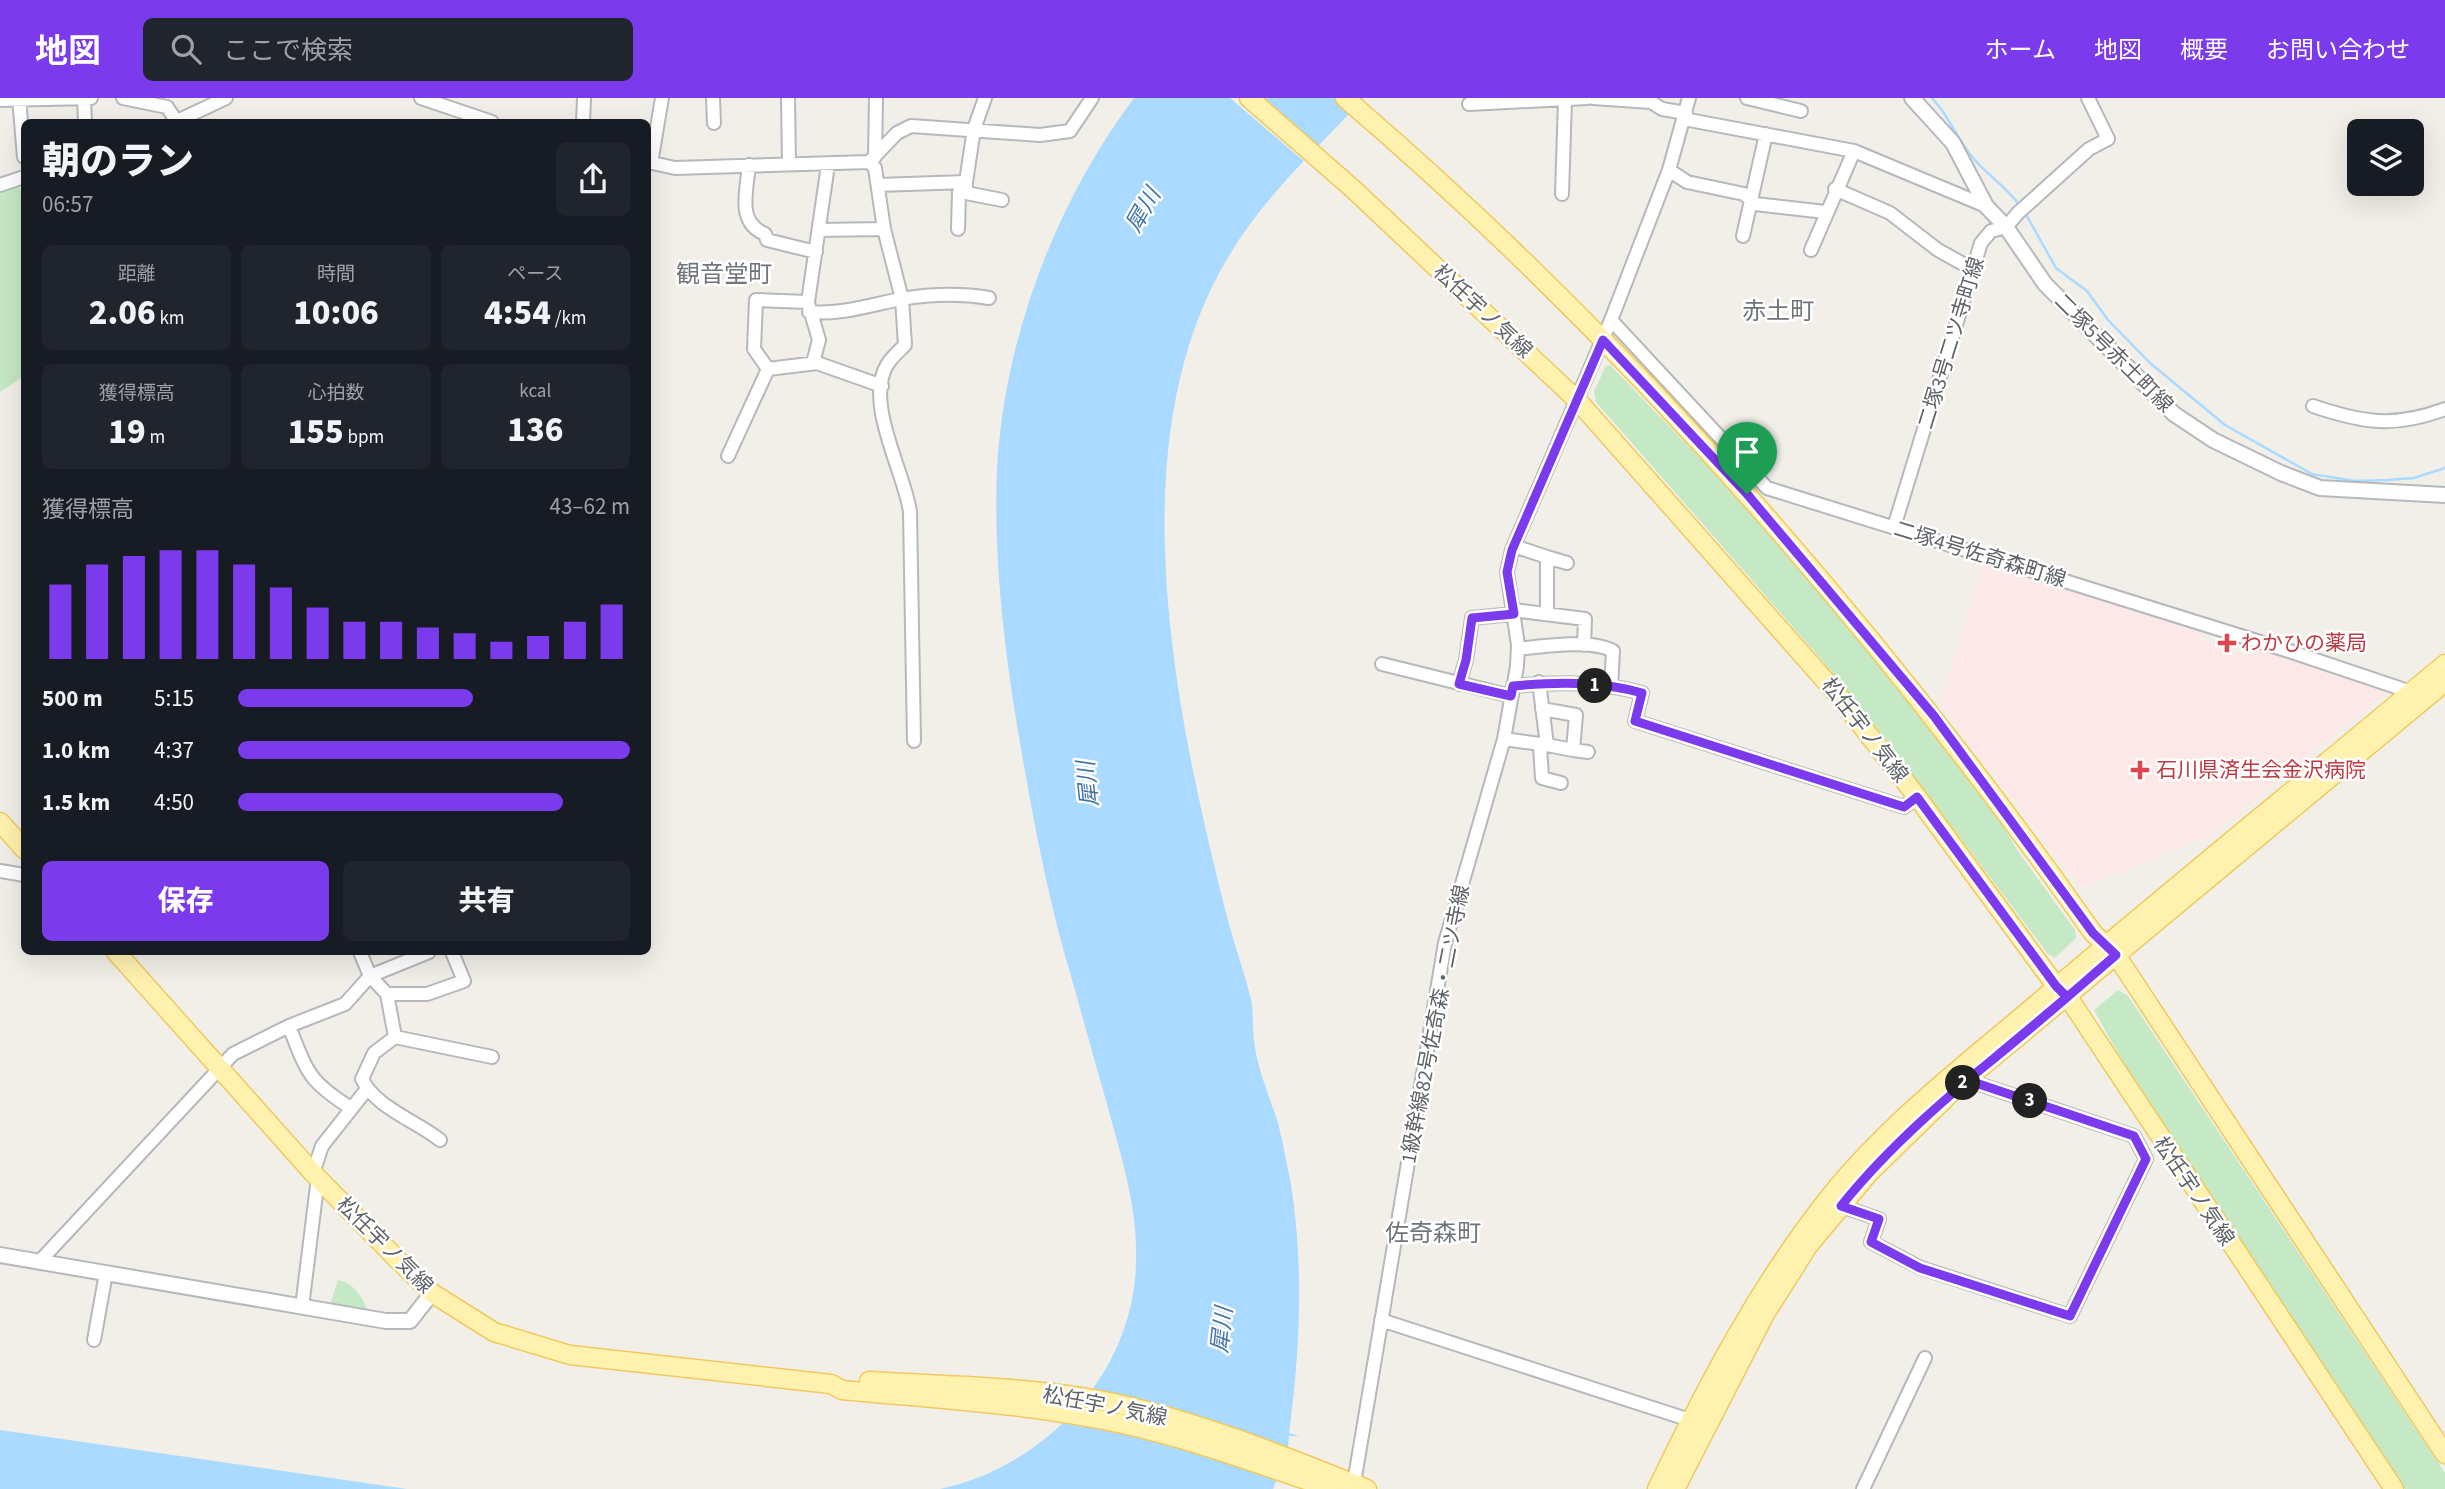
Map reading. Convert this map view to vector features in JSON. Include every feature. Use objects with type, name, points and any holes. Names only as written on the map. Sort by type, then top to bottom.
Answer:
[{"type":"main road","name":"松任宇ノ気線","points":[[1250,98],[1352,188],[1578,401],[1838,694],[2062,992],[2394,1489]]},
{"type":"main road","points":[[1345,98],[1399,144],[1603,340],[1747,494],[1934,716],[2110,950],[2445,1454]]},
{"type":"main road","points":[[1675,1489],[1765,1314],[1808,1246],[1841,1206],[1922,1120],[2062,992],[2445,664]]},
{"type":"main road","points":[[2110,950],[2445,682]]},
{"type":"main road","points":[[0,822],[21,846]]},
{"type":"main road","name":"松任宇ノ気線","points":[[119,955],[316,1176],[432,1293],[494,1332],[570,1355],[831,1384],[842,1390],[1000,1405],[1125,1425],[1358,1487]]},
{"type":"main road","points":[[1657,1489],[1750,1311],[1788,1251],[1833,1193],[1878,1142],[1935,1089],[2062,992]]},
{"type":"main road","name":"松任宇ノ気線","points":[[831,1384],[842,1379],[1010,1390],[1076,1397],[1132,1408],[1302,1471],[1333,1489]]},
{"type":"street","points":[[0,100],[86,98],[85,119]]},
{"type":"street","points":[[123,98],[168,102],[175,119]]},
{"type":"street","points":[[182,119],[226,98]]},
{"type":"street","points":[[421,98],[483,119]]},
{"type":"street","points":[[583,119],[584,98]]},
{"type":"street","points":[[651,152],[662,98]]},
{"type":"street","points":[[713,98],[714,123]]},
{"type":"street","points":[[788,98],[789,163]]},
{"type":"street","points":[[876,98],[872,160],[876,168],[884,229],[902,299],[905,345],[887,365],[882,386],[884,426],[891,454],[907,488],[910,512],[914,741]]},
{"type":"street","points":[[958,229],[959,192],[966,187],[974,130],[985,98]]},
{"type":"street","points":[[651,162],[675,168],[789,163],[828,165],[872,160],[897,133],[911,127],[1040,135],[1070,131],[1092,98]]},
{"type":"street","points":[[1469,104],[1587,98]]},
{"type":"street","points":[[1593,98],[1651,102],[1662,109],[1685,116],[1854,150],[1986,206]]},
{"type":"street","name":"1級幹線82号佐奇森・二ツ寺線","points":[[1358,1487],[1381,1320],[1445,943],[1504,739],[1512,691],[1518,649],[1507,572],[1514,546],[1578,401],[1669,170],[1689,98]]},
{"type":"street","points":[[1747,98],[1801,111]]},
{"type":"street","name":"二塚5号赤土町線","points":[[1912,98],[1953,143],[1986,206],[2006,227],[2045,284],[2083,319],[2150,392],[2174,414],[2213,440],[2281,473],[2320,488],[2445,495]]},
{"type":"street","name":"二塚3号二ツ寺町線","points":[[1894,527],[1975,270],[1981,243],[1991,231],[2006,227],[2023,208],[2089,149],[2108,139],[2088,98]]},
{"type":"street","points":[[19,99],[21,122]]},
{"type":"street","points":[[1560,99],[1562,194]]},
{"type":"street","points":[[1743,236],[1766,134]]},
{"type":"street","points":[[1811,250],[1825,212],[1854,150]]},
{"type":"street","points":[[749,165],[747,221],[753,229],[765,234],[767,240],[816,253]]},
{"type":"street","points":[[817,363],[814,359],[819,340],[809,307],[828,165]]},
{"type":"street","points":[[1669,170],[1687,181],[1744,194],[1755,204],[1825,212]]},
{"type":"street","points":[[0,185],[21,178]]},
{"type":"street","points":[[878,185],[966,187],[1002,200]]},
{"type":"street","points":[[1835,189],[1890,213],[1938,250],[1975,270]]},
{"type":"street","points":[[819,230],[884,229]]},
{"type":"street","points":[[768,369],[754,349],[756,300],[809,307],[830,314],[902,299],[960,294],[989,298]]},
{"type":"street","points":[[1611,320],[1767,488],[1747,494]]},
{"type":"street","points":[[768,369],[817,363],[882,386]]},
{"type":"street","points":[[728,456],[768,369]]},
{"type":"street","points":[[2313,406],[2353,419],[2380,423],[2405,422],[2445,409]]},
{"type":"street","name":"二塚4号佐奇森町線","points":[[1767,488],[2411,692]]},
{"type":"street","points":[[1514,546],[1567,563]]},
{"type":"street","points":[[1547,557],[1547,613]]},
{"type":"street","points":[[1459,684],[1466,660],[1472,618],[1513,612],[1547,613],[1585,620],[1584,645]]},
{"type":"street","points":[[1518,649],[1584,645],[1613,650],[1611,687]]},
{"type":"street","points":[[1382,664],[1459,684],[1512,691],[1539,682],[1556,681],[1642,693],[1635,721],[1904,807],[1917,797]]},
{"type":"street","points":[[1539,682],[1544,746],[1542,778],[1561,783]]},
{"type":"street","points":[[1542,709],[1576,715],[1573,750]]},
{"type":"street","points":[[1504,739],[1588,752]]},
{"type":"street","points":[[0,871],[21,874]]},
{"type":"street","points":[[361,955],[370,976],[387,994],[395,1037]]},
{"type":"street","points":[[39,1262],[233,1054],[289,1026],[345,1004],[370,976],[422,955]]},
{"type":"street","points":[[387,994],[427,994],[464,981],[453,955]]},
{"type":"street","points":[[289,1026],[308,1076],[325,1092],[351,1108]]},
{"type":"street","points":[[395,1037],[492,1057]]},
{"type":"street","points":[[395,1037],[374,1054],[362,1079],[367,1089],[440,1140]]},
{"type":"street","points":[[1841,1206],[1879,1219],[1871,1242],[1920,1268],[2070,1316],[2146,1159],[2134,1136],[1967,1080]]},
{"type":"street","points":[[302,1307],[316,1176],[322,1146],[367,1089]]},
{"type":"street","points":[[0,1255],[386,1321],[410,1321],[432,1293]]},
{"type":"street","points":[[94,1340],[106,1273]]},
{"type":"street","points":[[1381,1320],[1693,1421]]},
{"type":"street","points":[[1863,1489],[1925,1359]]},
{"type":"shaded area","name":"石川県済生会金沢病院","points":[[1985,559],[2204,627],[2200,640],[2247,655],[2252,641],[2392,688],[2210,836],[2081,888],[1940,705]]},
{"type":"green space","points":[[19,182],[21,194],[21,378],[0,392],[0,189]]},
{"type":"green space","points":[[1610,365],[1750,510],[1870,651],[1993,807],[2017,850],[2075,930],[2076,938],[2055,958],[2048,954],[1886,739],[1821,659],[1596,402],[1594,391],[1606,366]]},
{"type":"green space","points":[[2118,990],[2128,996],[2445,1473],[2445,1489],[2405,1489],[2150,1111],[2094,1010]]},
{"type":"green space","points":[[338,1280],[357,1291],[368,1312],[330,1305]]},
{"type":"water","name":"犀川","points":[[1134,98],[1364,98],[1274,194],[1227,259],[1193,333],[1173,413],[1165,497],[1167,584],[1176,671],[1190,757],[1227,917],[1251,999],[1257,1057],[1278,1123],[1291,1185],[1298,1247],[1299,1309],[1289,1433],[1299,1436],[1289,1436],[1288,1448],[1273,1489],[940,1489],[979,1477],[1015,1459],[1048,1436],[1077,1408],[1101,1377],[1119,1341],[1131,1303],[1136,1242],[1128,1182],[1057,925],[1036,831],[1006,652],[996,505],[1002,420],[1010,370],[1039,273],[1081,181]]},
{"type":"water","points":[[0,1430],[407,1489],[0,1489]]},
{"type":"pier","points":[[1230,98],[1261,98],[1320,149],[1306,163]]},
{"type":"waterway","points":[[1932,98],[1973,158],[2020,206]]},
{"type":"waterway","points":[[2024,211],[2056,268],[2087,291],[2108,320],[2150,363],[2225,425],[2312,474],[2355,481],[2388,480],[2414,478],[2445,468]]},
{"type":"place","name":"わかひの薬局","points":[[2227,643]]},
{"type":"place","name":"石川県済生会金沢病院","points":[[2140,770]]},
{"type":"district","name":"観音堂町","points":[[724,274]]},
{"type":"district","name":"赤土町","points":[[1778,311]]},
{"type":"district","name":"佐奇森町","points":[[1433,1233]]},
{"type":"route","points":[[1603,340],[1747,494],[1934,716],[2037,853],[2093,933],[2116,955],[2049,1013],[1998,1056],[1967,1080],[2134,1136],[2146,1159],[2070,1316],[1965,1280],[1920,1268],[1871,1242],[1879,1219],[1841,1206],[1869,1173],[1956,1088],[2067,997],[2056,986],[1917,797],[1904,807],[1635,721],[1642,693],[1625,688],[1549,681],[1513,686],[1511,696],[1459,684],[1466,660],[1472,618],[1514,614],[1507,572],[1512,550],[1603,340]]}]
